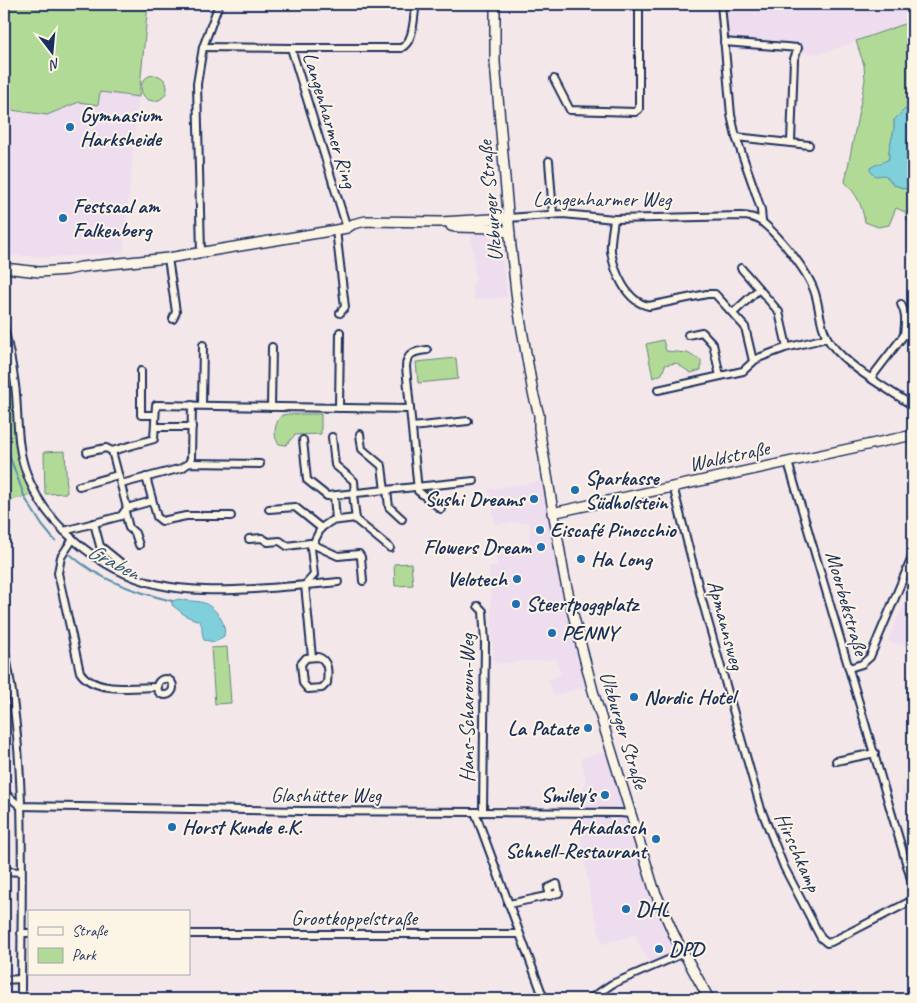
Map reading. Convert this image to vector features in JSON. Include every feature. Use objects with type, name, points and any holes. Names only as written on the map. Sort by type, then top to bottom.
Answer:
[{"type":"main road","name":"Ulzburger Straße","points":[[494,4],[495,63],[517,301],[533,393],[532,405],[539,428],[552,513],[564,574],[580,641],[654,888],[663,911],[709,999]]},
{"type":"main road","name":"Langenharmer Weg","points":[[4,268],[81,266],[168,258],[347,228],[353,224],[366,221],[441,222],[508,218]]},
{"type":"main road","name":"Langenharmer Weg","points":[[441,222],[456,227],[494,228],[510,233]]},
{"type":"main road","name":"Waldstraße","points":[[552,513],[913,435]]},
{"type":"street","points":[[201,253],[196,100],[203,47],[219,4]]},
{"type":"street","points":[[291,48],[402,48],[410,38],[416,4]]},
{"type":"street","points":[[554,78],[570,110],[635,112],[639,109],[640,4]]},
{"type":"street","points":[[721,4],[730,115],[761,210],[762,222],[796,260],[810,281],[828,338],[840,354],[871,378],[913,406]]},
{"type":"street","points":[[724,42],[798,48],[794,59],[791,142]]},
{"type":"street","name":"Langenharmer Ring","points":[[203,47],[291,48],[347,228]]},
{"type":"street","points":[[736,137],[809,145]]},
{"type":"street","points":[[549,161],[553,214]]},
{"type":"street","name":"Langenharmer Weg","points":[[508,218],[553,214],[614,219],[748,216],[762,222]]},
{"type":"street","points":[[614,219],[611,247],[617,273],[632,298],[648,306],[710,293],[717,296],[746,328],[753,361]]},
{"type":"street","points":[[336,230],[345,307],[340,313]]},
{"type":"street","points":[[168,258],[176,312],[173,319]]},
{"type":"street","points":[[740,268],[778,312],[787,347]]},
{"type":"street","points":[[733,313],[759,289]]},
{"type":"street","points":[[871,378],[904,335],[906,319],[901,304]]},
{"type":"street","points":[[4,327],[14,375],[19,439],[30,480],[41,502],[64,531],[100,560],[122,572],[170,588],[207,591],[305,586],[338,582]]},
{"type":"street","points":[[339,408],[340,332]]},
{"type":"street","points":[[688,334],[702,332],[713,344],[720,376]]},
{"type":"street","points":[[904,335],[913,336]]},
{"type":"street","points":[[658,390],[744,371],[753,361],[761,356],[787,347],[828,338]]},
{"type":"street","points":[[202,345],[202,405]]},
{"type":"street","points":[[271,406],[272,346]]},
{"type":"street","points":[[427,350],[413,353],[406,361],[410,409],[418,490],[441,509]]},
{"type":"street","points":[[142,371],[141,415],[155,415]]},
{"type":"street","points":[[87,452],[106,448],[112,451],[153,440],[155,438],[156,405],[410,409]]},
{"type":"street","points":[[121,484],[182,468],[189,463],[191,457],[192,405]]},
{"type":"street","points":[[412,427],[468,421]]},
{"type":"street","points":[[155,427],[192,427]]},
{"type":"street","points":[[360,434],[362,449],[382,466],[389,507],[402,519]]},
{"type":"street","points":[[332,437],[335,465],[354,481],[356,518],[390,548]]},
{"type":"street","points":[[303,440],[307,480],[327,496],[474,481]]},
{"type":"street","points":[[112,451],[121,484],[129,528],[135,533],[139,546]]},
{"type":"street","name":"Moorbekstraße","points":[[788,462],[913,886]]},
{"type":"street","points":[[189,463],[260,464]]},
{"type":"street","points":[[79,486],[118,475]]},
{"type":"street","points":[[146,478],[157,517],[164,522],[186,516],[231,516]]},
{"type":"street","name":"Apmannsweg","points":[[673,486],[702,600],[750,772]]},
{"type":"street","points":[[334,496],[336,520]]},
{"type":"street","points":[[64,531],[121,516],[126,510],[152,501]]},
{"type":"street","points":[[269,509],[294,507],[320,528]]},
{"type":"street","points":[[312,657],[305,586],[314,574],[311,551],[320,528],[326,523],[356,518]]},
{"type":"street","points":[[94,523],[100,546],[121,563]]},
{"type":"street","points":[[249,539],[262,538],[268,542],[280,541],[287,546],[309,543],[338,556],[359,555],[363,581]]},
{"type":"street","points":[[73,539],[61,556],[58,573],[80,672],[88,681],[99,686],[158,687]]},
{"type":"street","points":[[849,668],[862,664],[870,657],[913,555]]},
{"type":"street","name":"Hans-Scharoun-Weg","points":[[478,606],[483,611],[485,642],[483,812]]},
{"type":"street","points":[[4,646],[16,736],[20,806],[21,999]]},
{"type":"street","points":[[312,657],[321,657],[326,662],[328,681],[326,686],[322,688],[309,689],[303,684],[301,664],[305,658],[312,657]]},
{"type":"street","points":[[836,761],[875,753]]},
{"type":"street","name":"Hirschkamp","points":[[750,772],[761,809],[784,867],[824,941],[827,943],[831,942],[913,900]]},
{"type":"street","points":[[4,789],[7,795],[20,806]]},
{"type":"street","name":"Glashütter Weg","points":[[20,806],[631,814]]},
{"type":"street","points":[[475,812],[544,999]]},
{"type":"street","points":[[4,872],[21,872]]},
{"type":"street","points":[[508,904],[550,896]]},
{"type":"street","points":[[21,933],[28,933]]},
{"type":"street","name":"Grootkoppelstraße","points":[[190,934],[519,934]]},
{"type":"street","points":[[590,999],[612,984],[684,952]]},
{"type":"street","points":[[4,980],[21,980]]},
{"type":"shaded area","name":"Gymnasium Harksheide","points":[[148,4],[123,253],[49,257],[4,255],[4,74]]},
{"type":"shaded area","points":[[715,4],[913,4],[913,21],[820,54],[720,49]]},
{"type":"shaded area","points":[[471,235],[486,235],[500,243],[507,297],[474,300],[472,286],[476,280]]},
{"type":"shaded area","points":[[542,481],[561,570],[593,684],[553,696],[548,679],[561,675],[556,659],[494,664],[489,567],[497,567],[496,551],[530,549],[529,522],[495,524],[489,489]]},
{"type":"shaded area","points":[[913,586],[913,648],[887,641]]},
{"type":"shaded area","points":[[606,751],[653,893],[680,951],[650,965],[635,935],[602,944],[591,902],[577,811],[586,779],[581,758]]},
{"type":"shaded area","points":[[901,788],[913,790],[913,839]]},
{"type":"green space","points":[[4,4],[148,4],[139,97],[100,92],[98,105],[79,102],[47,115],[4,109]]},
{"type":"green space","points":[[913,21],[913,153],[908,151],[911,128],[894,120],[889,159],[870,168],[880,174],[885,174],[894,185],[906,189],[913,198],[913,242],[905,212],[896,208],[889,225],[878,227],[865,222],[858,200],[845,182],[865,80],[864,65],[856,41]]},
{"type":"green space","points":[[154,75],[163,79],[167,88],[163,97],[154,101],[145,97],[141,88],[145,79]]},
{"type":"green space","points":[[663,340],[666,351],[687,353],[701,360],[701,370],[691,373],[676,363],[665,365],[662,374],[653,378],[646,344]]},
{"type":"green space","points":[[4,341],[12,382],[16,439],[34,494],[4,502]]},
{"type":"green space","points":[[456,358],[458,379],[418,383],[416,362]]},
{"type":"green space","points":[[321,414],[321,434],[295,435],[286,445],[279,444],[275,433],[276,425],[282,415]]},
{"type":"green space","points":[[65,451],[67,493],[45,494],[44,452]]},
{"type":"green space","points":[[411,563],[413,585],[395,586],[394,564]]},
{"type":"green space","points":[[227,647],[231,703],[215,704],[211,648]]},
{"type":"water","points":[[905,109],[910,113],[911,128],[908,150],[913,153],[913,198],[906,189],[894,185],[885,175],[875,176],[870,171],[870,168],[889,159],[894,120]]},
{"type":"water","points":[[179,599],[201,602],[213,608],[220,616],[224,626],[224,636],[215,642],[204,640],[202,626],[199,621],[186,616],[172,605],[172,601]]},
{"type":"waterway","name":"Graben","points":[[4,441],[25,498],[42,525],[55,541]]},
{"type":"waterway","name":"Graben","points":[[71,555],[82,564],[118,584],[172,601]]},
{"type":"railway","points":[[911,4],[913,11]]},
{"type":"place","name":"Gymnasium Harksheide","points":[[70,127]]},
{"type":"place","name":"Festsaal am Falkenberg","points":[[63,218]]},
{"type":"place","name":"Sparkasse Südholstein","points":[[575,490]]},
{"type":"place","name":"Sushi Dreams","points":[[534,499]]},
{"type":"place","name":"Eiscafé Pinocchio","points":[[540,530]]},
{"type":"place","name":"Flowers Dream","points":[[541,547]]},
{"type":"place","name":"Ha Long","points":[[581,559]]},
{"type":"place","name":"Velotech","points":[[517,579]]},
{"type":"place","name":"Steertpoggplatz","points":[[516,604]]},
{"type":"place","name":"PENNY","points":[[552,633]]},
{"type":"place","name":"Nordic Hotel","points":[[634,697]]},
{"type":"place","name":"La Patate","points":[[588,728]]},
{"type":"place","name":"Smiley's","points":[[605,795]]},
{"type":"place","name":"Horst Kunde e.K.","points":[[172,827]]},
{"type":"place","name":"Arkadasch Schnell-Restaurant","points":[[656,839]]},
{"type":"place","name":"DHL","points":[[626,909]]},
{"type":"place","name":"DPD","points":[[659,949]]}]
